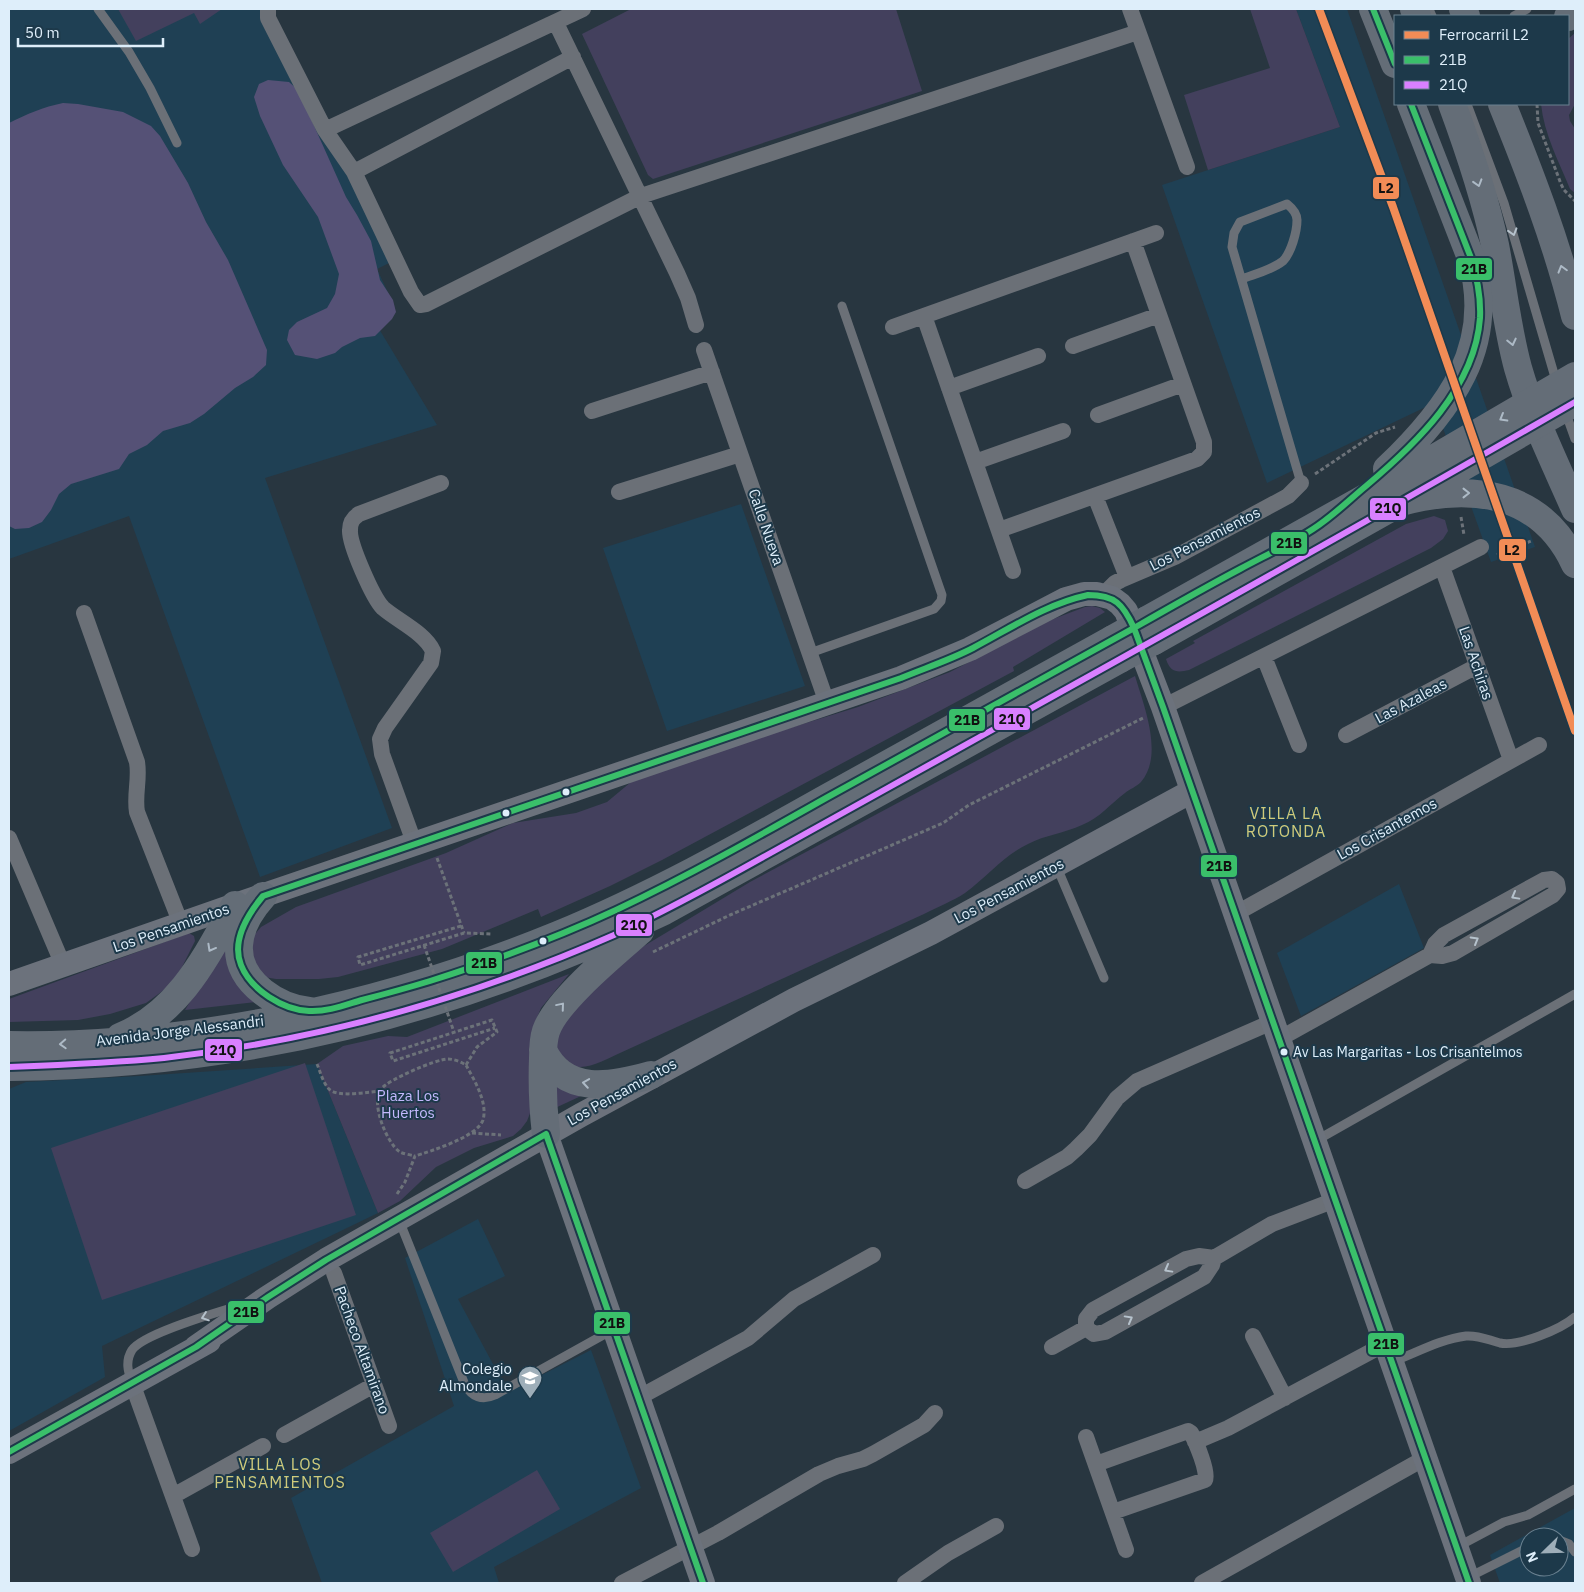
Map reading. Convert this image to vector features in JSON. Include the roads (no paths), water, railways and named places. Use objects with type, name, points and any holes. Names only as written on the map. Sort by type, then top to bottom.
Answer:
[{"type":"highway","points":[[1373,9],[1394,62]]},
{"type":"highway","points":[[1411,105],[1477,275],[1480,312],[1479,325],[1471,352],[1455,388],[1427,428],[1393,485],[1438,494],[1464,493],[1496,496],[1512,501],[1541,518],[1562,541],[1575,564]]},
{"type":"highway","points":[[1452,105],[1477,180],[1494,242],[1503,283],[1510,333],[1519,369],[1539,426],[1575,509]]},
{"type":"highway","points":[[1508,110],[1547,221],[1575,316]]},
{"type":"highway","name":"Avenida Jorge Alessandri","points":[[1151,630],[1318,526],[1568,393]]},
{"type":"highway","name":"Avenida Jorge Alessandri","points":[[11,1046],[98,1064],[156,1059],[256,1045],[336,1029],[428,1004],[508,977],[613,935],[664,911],[1151,630],[1393,485]]},
{"type":"highway","name":"Avenida Jorge Alessandri","points":[[11,1046],[108,1041],[220,1029],[316,1012],[390,993],[468,969],[558,935],[615,910],[709,863],[1117,649]]},
{"type":"highway","points":[[263,896],[248,916],[240,939],[238,949],[239,960],[243,970],[257,987],[277,1001],[302,1010],[316,1012]]},
{"type":"highway","points":[[108,1041],[139,1027],[167,1007],[203,962],[235,905]]},
{"type":"highway","points":[[548,1141],[542,1083],[543,1050],[546,1031],[551,1018],[594,973],[664,911]]},
{"type":"highway","points":[[543,1050],[548,1060],[559,1072],[566,1077],[583,1083],[616,1083],[651,1075]]},
{"type":"main road","name":"Los Pensamientos","points":[[9,984],[902,678],[941,662],[1066,599],[1084,594],[1103,595]]},
{"type":"main road","points":[[1103,595],[1112,598],[1126,611],[1163,707],[1468,1581]]},
{"type":"main road","name":"Los Pensamientos","points":[[548,1141],[651,1075],[850,971],[931,932],[1192,791]]},
{"type":"main road","name":"Los Pensamientos","points":[[196,1347],[268,1296],[326,1260],[402,1225],[548,1141],[883,966],[931,932]]},
{"type":"main road","points":[[548,1141],[703,1583]]},
{"type":"main road","name":"Los Pensamientos","points":[[9,1452],[196,1347],[241,1325],[334,1273],[402,1225]]},
{"type":"street","points":[[268,9],[268,18],[325,130],[354,172],[411,292],[420,305],[642,196],[1138,32]]},
{"type":"street","points":[[325,130],[505,44],[584,9]]},
{"type":"street","points":[[1130,9],[1187,167]]},
{"type":"street","points":[[556,23],[642,196],[688,298],[696,325]]},
{"type":"street","points":[[354,172],[573,57]]},
{"type":"street","points":[[893,327],[1156,233]]},
{"type":"street","points":[[999,530],[1197,459],[1204,452],[1204,442],[1133,241]]},
{"type":"street","points":[[1074,346],[1159,315]]},
{"type":"street","points":[[924,316],[1013,571]]},
{"type":"street","name":"Calle Nueva","points":[[704,350],[827,703]]},
{"type":"street","points":[[949,388],[1038,356]]},
{"type":"street","points":[[592,411],[712,372]]},
{"type":"street","points":[[1098,415],[1183,384]]},
{"type":"street","points":[[975,462],[1063,431]]},
{"type":"street","points":[[619,492],[740,454]]},
{"type":"street","points":[[422,842],[382,754],[380,739],[384,728],[430,663],[433,651],[427,641],[378,602],[369,586],[351,540],[350,528],[351,522],[359,514],[441,483]]},
{"type":"street","name":"Los Pensamientos","points":[[1103,595],[1115,583],[1192,549],[1288,496],[1302,483]]},
{"type":"street","points":[[1095,496],[1127,577]]},
{"type":"street","points":[[1163,707],[1481,547]]},
{"type":"street","name":"Las Achiras","points":[[1442,567],[1510,760]]},
{"type":"street","points":[[84,614],[137,762],[139,773],[136,802],[137,812],[181,924]]},
{"type":"street","points":[[1264,657],[1299,745]]},
{"type":"street","name":"Las Azaleas","points":[[1346,735],[1477,666]]},
{"type":"street","name":"Los Crisantemos","points":[[1234,914],[1539,745]]},
{"type":"street","points":[[9,838],[64,965]]},
{"type":"street","points":[[1025,1181],[1067,1157],[1076,1149],[1090,1135],[1117,1098],[1137,1081],[1276,1031],[1430,955],[1448,954],[1462,948],[1553,895],[1558,889],[1557,883],[1552,878],[1544,880],[1444,935],[1435,944],[1430,955]]},
{"type":"street","points":[[1214,1258],[1204,1277],[1114,1328],[1100,1334],[1089,1332],[1086,1328],[1085,1324],[1088,1314],[1186,1259],[1199,1256],[1214,1258],[1272,1224],[1335,1200]]},
{"type":"street","points":[[638,1398],[743,1341],[794,1298],[873,1255]]},
{"type":"street","name":"Pacheco Altamirano","points":[[334,1273],[389,1426]]},
{"type":"street","points":[[1052,1348],[1086,1328]]},
{"type":"street","points":[[1253,1336],[1285,1398]]},
{"type":"street","points":[[1195,1442],[1228,1428],[1285,1398],[1388,1353]]},
{"type":"street","points":[[132,1383],[192,1549]]},
{"type":"street","points":[[284,1435],[374,1385]]},
{"type":"street","points":[[622,1583],[718,1533],[819,1474],[873,1454],[924,1425],[935,1413]]},
{"type":"street","points":[[1096,1464],[1188,1432],[1192,1433],[1207,1475],[1205,1480],[1113,1512]]},
{"type":"street","points":[[1086,1437],[1126,1550]]},
{"type":"street","points":[[173,1496],[263,1446]]},
{"type":"street","points":[[1202,1583],[1425,1458]]},
{"type":"street","points":[[905,1583],[948,1554],[996,1526]]},
{"type":"lane","points":[[98,9],[133,59],[150,88],[177,143]]},
{"type":"lane","points":[[1516,15],[1528,9]]},
{"type":"lane","points":[[1467,105],[1504,203],[1568,393],[1575,439]]},
{"type":"lane","points":[[1242,279],[1266,270],[1282,261],[1292,248],[1297,219],[1292,208],[1287,204],[1240,222],[1234,233],[1232,247],[1302,483]]},
{"type":"lane","points":[[810,653],[934,609],[938,606],[942,595],[842,306]]},
{"type":"lane","points":[[1056,865],[1104,978]]},
{"type":"lane","points":[[1314,1141],[1575,994]]},
{"type":"lane","points":[[402,1225],[465,1385],[472,1394],[478,1397],[484,1398],[495,1395],[614,1329]]},
{"type":"lane","points":[[132,1383],[128,1361],[133,1349],[142,1341],[176,1327],[268,1296]]},
{"type":"lane","points":[[1388,1353],[1466,1336],[1483,1337],[1500,1343],[1518,1343],[1566,1323],[1575,1316]]},
{"type":"lane","points":[[1456,1548],[1504,1522],[1528,1515],[1575,1489]]},
{"type":"lane","points":[[1468,1581],[1519,1553]]},
{"type":"rail line","name":"L2","points":[[1319,9],[1393,207],[1575,731]]},
{"type":"place","name":"Av Las Margaritas - Los Crisantelmos","points":[[1284,1052]]},
{"type":"place","name":"Colegio Almondale","points":[[530,1399]]},
{"type":"district","name":"VILLA LA ROTONDA","points":[[1286,822]]},
{"type":"district","name":"VILLA LOS PENSAMIENTOS","points":[[280,1473]]},
{"type":"park label","name":"Plaza Los Huertos","points":[[408,1104]]}]
